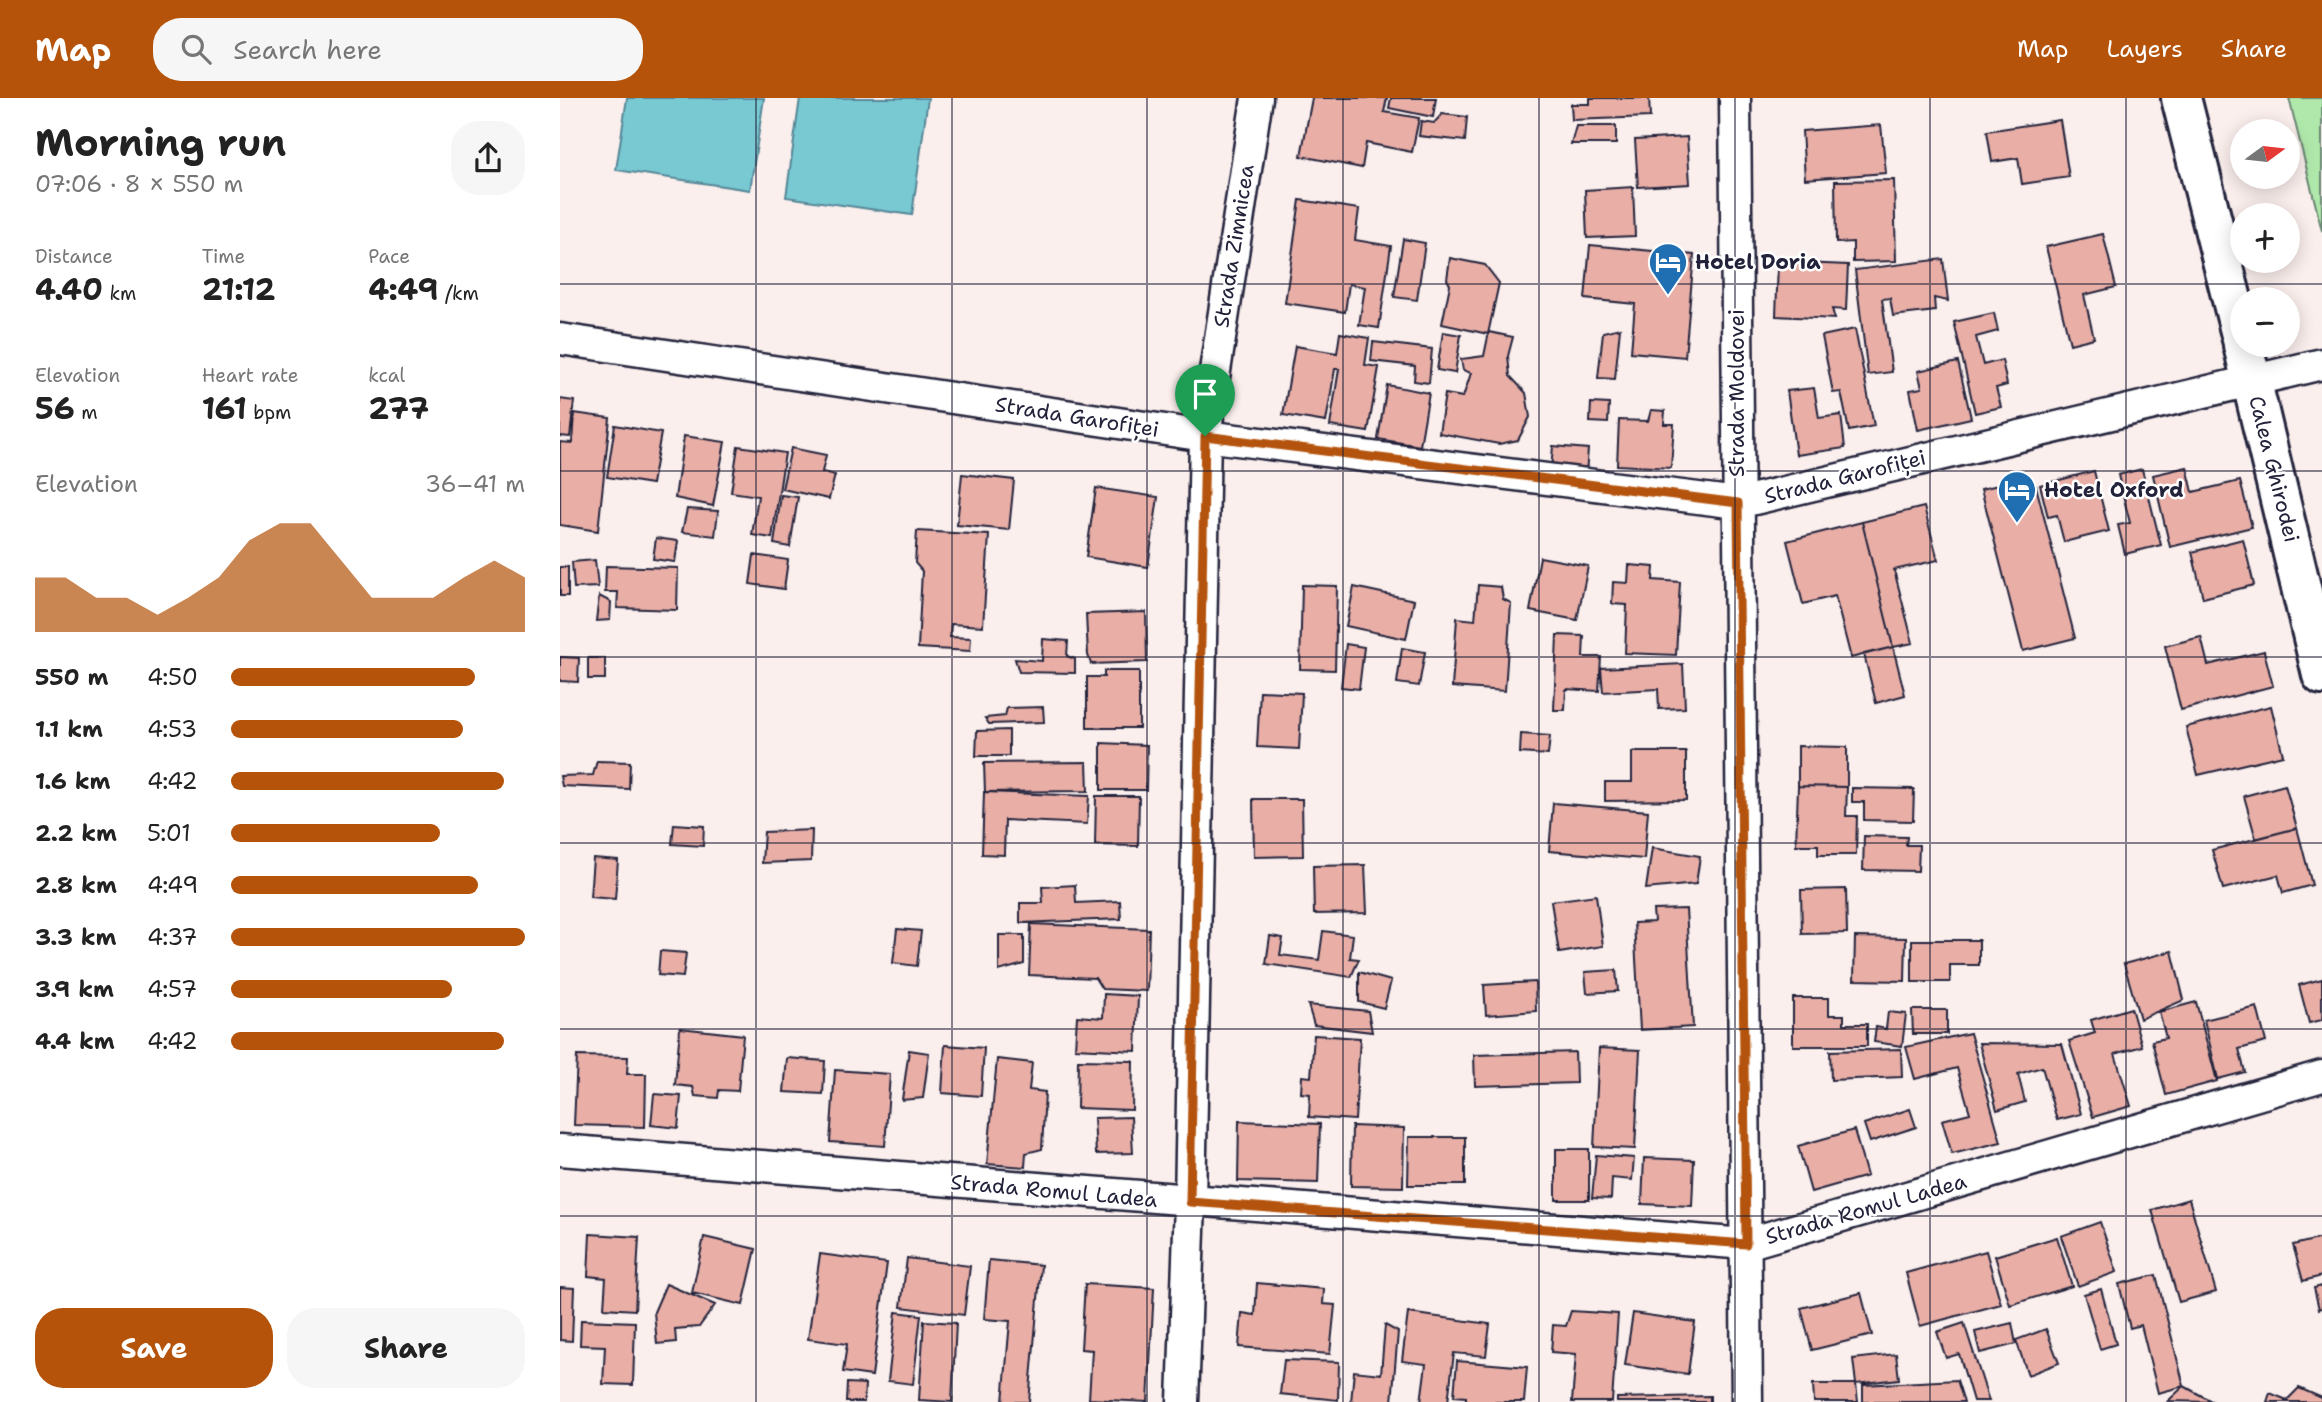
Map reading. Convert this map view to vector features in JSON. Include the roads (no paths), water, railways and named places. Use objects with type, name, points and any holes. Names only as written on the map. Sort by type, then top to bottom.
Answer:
[{"type":"street","name":"Strada Zimnicea","points":[[1183,1402],[1190,1202],[1205,436],[1257,98]]},
{"type":"street","name":"Strada Moldovei","points":[[1735,98],[1747,1402]]},
{"type":"street","points":[[2181,98],[2230,292]]},
{"type":"street","name":"Strada Garofiței","points":[[560,339],[1205,436],[1738,503],[2248,362],[2322,363]]},
{"type":"street","name":"Calea Ghirodei","points":[[2248,362],[2322,675]]},
{"type":"street","name":"Strada Romul Ladea","points":[[560,1150],[1746,1244],[2322,1076]]},
{"type":"water","points":[[627,98],[764,98],[750,190],[616,170]]},
{"type":"water","points":[[800,98],[928,98],[912,215],[786,197]]},
{"type":"place","name":"Hotel Doria","points":[[1668,296]]},
{"type":"place","name":"Hotel Oxford","points":[[2017,524]]}]
